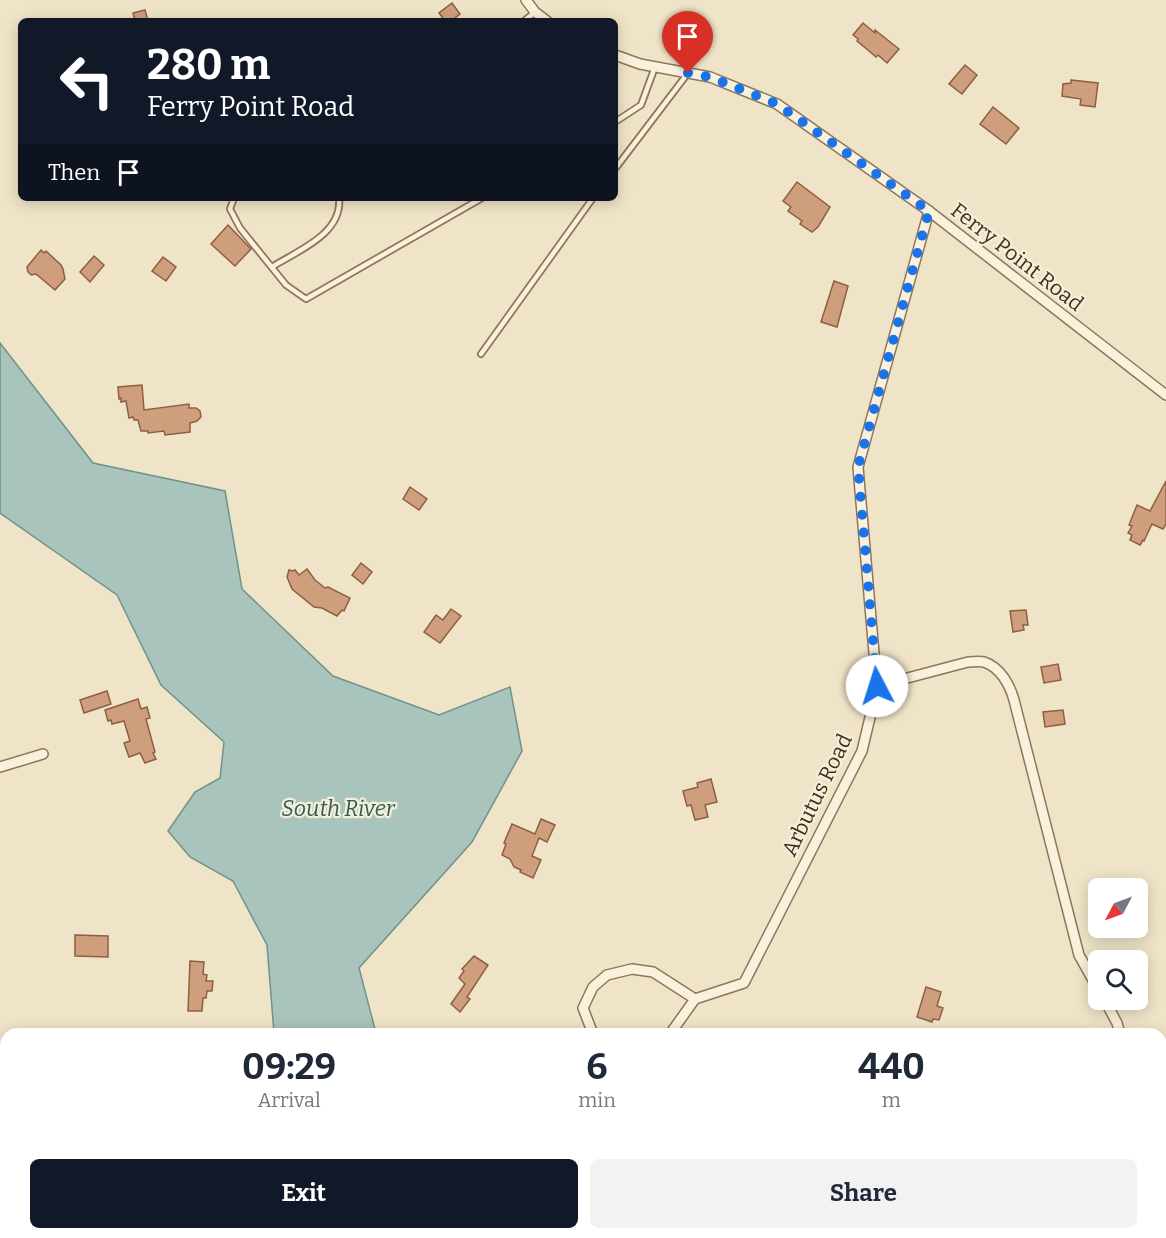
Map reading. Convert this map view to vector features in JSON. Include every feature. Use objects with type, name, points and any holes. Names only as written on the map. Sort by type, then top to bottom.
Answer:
[{"type":"street","points":[[526,0],[543,18]]},
{"type":"street","name":"Ferry Point Road","points":[[618,55],[640,64],[710,77],[777,104],[929,211],[1166,395]]},
{"type":"street","name":"Arbutus Road","points":[[695,999],[744,983],[862,751],[877,686],[858,467],[929,211]]},
{"type":"street","points":[[877,686],[968,662],[984,662],[999,672],[1006,681],[1014,700],[1079,955],[1088,971]]},
{"type":"street","points":[[0,767],[43,754]]},
{"type":"street","points":[[591,1028],[584,1008],[593,987],[607,975],[632,969],[653,972],[695,999],[674,1028]]},
{"type":"street","points":[[1110,1010],[1118,1028]]},
{"type":"lane","points":[[528,18],[535,12]]},
{"type":"lane","points":[[618,120],[641,105],[655,67]]},
{"type":"lane","points":[[618,165],[688,73]]},
{"type":"lane","points":[[233,201],[230,209],[240,228],[286,285],[306,299],[477,201]]},
{"type":"lane","points":[[272,267],[327,231],[337,219],[339,201]]},
{"type":"lane","points":[[481,354],[591,201]]},
{"type":"water","name":"South River","points":[[0,343],[93,463],[225,491],[242,589],[333,676],[439,715],[510,687],[522,751],[472,842],[359,968],[375,1028],[274,1028],[267,945],[233,881],[190,857],[168,831],[195,792],[220,778],[224,742],[161,685],[117,595],[0,513]]},
{"type":"building","points":[[452,3],[460,14],[455,18],[443,18],[439,13]]},
{"type":"building","points":[[145,10],[147,18],[134,18],[133,13]]},
{"type":"building","points":[[863,23],[899,49],[887,63],[878,55],[876,57],[853,35]]},
{"type":"building","points":[[965,65],[977,75],[962,94],[949,84]]},
{"type":"building","points":[[1071,80],[1098,83],[1095,107],[1080,105],[1081,99],[1062,96],[1063,84],[1071,83]]},
{"type":"building","points":[[993,107],[1019,128],[1006,144],[980,124]]},
{"type":"building","points":[[797,182],[830,207],[818,227],[812,232],[800,224],[802,221],[788,211],[791,207],[783,201]]},
{"type":"building","points":[[228,225],[251,249],[235,266],[211,244]]},
{"type":"building","points":[[41,250],[44,253],[46,251],[63,269],[65,279],[55,290],[36,274],[31,275],[28,272],[27,267]]},
{"type":"building","points":[[94,256],[104,265],[90,282],[80,272]]},
{"type":"building","points":[[163,257],[176,267],[166,281],[152,271]]},
{"type":"building","points":[[834,281],[848,286],[837,327],[821,322]]},
{"type":"building","points":[[142,385],[144,410],[189,404],[189,408],[196,408],[200,411],[201,417],[190,423],[190,432],[165,435],[164,431],[148,433],[148,431],[141,431],[138,420],[134,420],[133,417],[129,418],[126,401],[121,402],[121,398],[119,399],[118,387]]},
{"type":"building","points":[[1166,481],[1166,524],[1163,529],[1152,524],[1140,545],[1130,540],[1132,535],[1128,533],[1132,526],[1129,525],[1137,505],[1150,511]]},
{"type":"building","points":[[410,487],[427,499],[419,510],[403,499]]},
{"type":"building","points":[[361,563],[372,572],[363,584],[352,575]]},
{"type":"building","points":[[307,569],[325,588],[328,587],[350,598],[344,611],[342,610],[337,616],[322,608],[314,607],[292,589],[287,577],[289,570],[295,570],[299,575]]},
{"type":"building","points":[[451,609],[461,616],[440,643],[424,632],[436,615],[443,620]]},
{"type":"building","points":[[1026,610],[1028,625],[1023,625],[1024,630],[1013,632],[1010,611]]},
{"type":"building","points":[[1058,664],[1061,680],[1044,683],[1041,667]]},
{"type":"building","points":[[107,691],[111,704],[84,713],[80,700]]},
{"type":"building","points":[[138,699],[141,709],[147,707],[150,718],[146,719],[156,759],[145,763],[140,753],[129,757],[124,743],[130,741],[124,721],[112,724],[111,720],[108,721],[105,710]]},
{"type":"building","points":[[1063,710],[1065,724],[1045,727],[1043,712]]},
{"type":"building","points":[[711,779],[717,802],[705,805],[708,817],[695,820],[691,805],[687,806],[683,791],[698,787],[697,783]]},
{"type":"building","points":[[541,819],[555,825],[547,842],[539,838],[532,856],[541,860],[533,878],[520,872],[521,870],[514,867],[510,859],[502,855],[512,824],[535,834]]},
{"type":"building","points":[[75,935],[108,936],[108,957],[75,956]]},
{"type":"building","points":[[474,956],[488,965],[467,997],[470,999],[460,1012],[451,1004],[465,984],[459,978],[464,971],[462,969]]},
{"type":"building","points":[[190,961],[204,962],[203,974],[207,975],[206,981],[213,981],[212,991],[207,991],[206,998],[203,998],[202,1011],[188,1011]]},
{"type":"building","points":[[926,987],[941,992],[937,1006],[943,1008],[939,1020],[933,1019],[932,1022],[917,1017]]},
{"type":"route","points":[[688,73],[710,77],[777,104],[929,211],[858,467],[877,686]]}]
